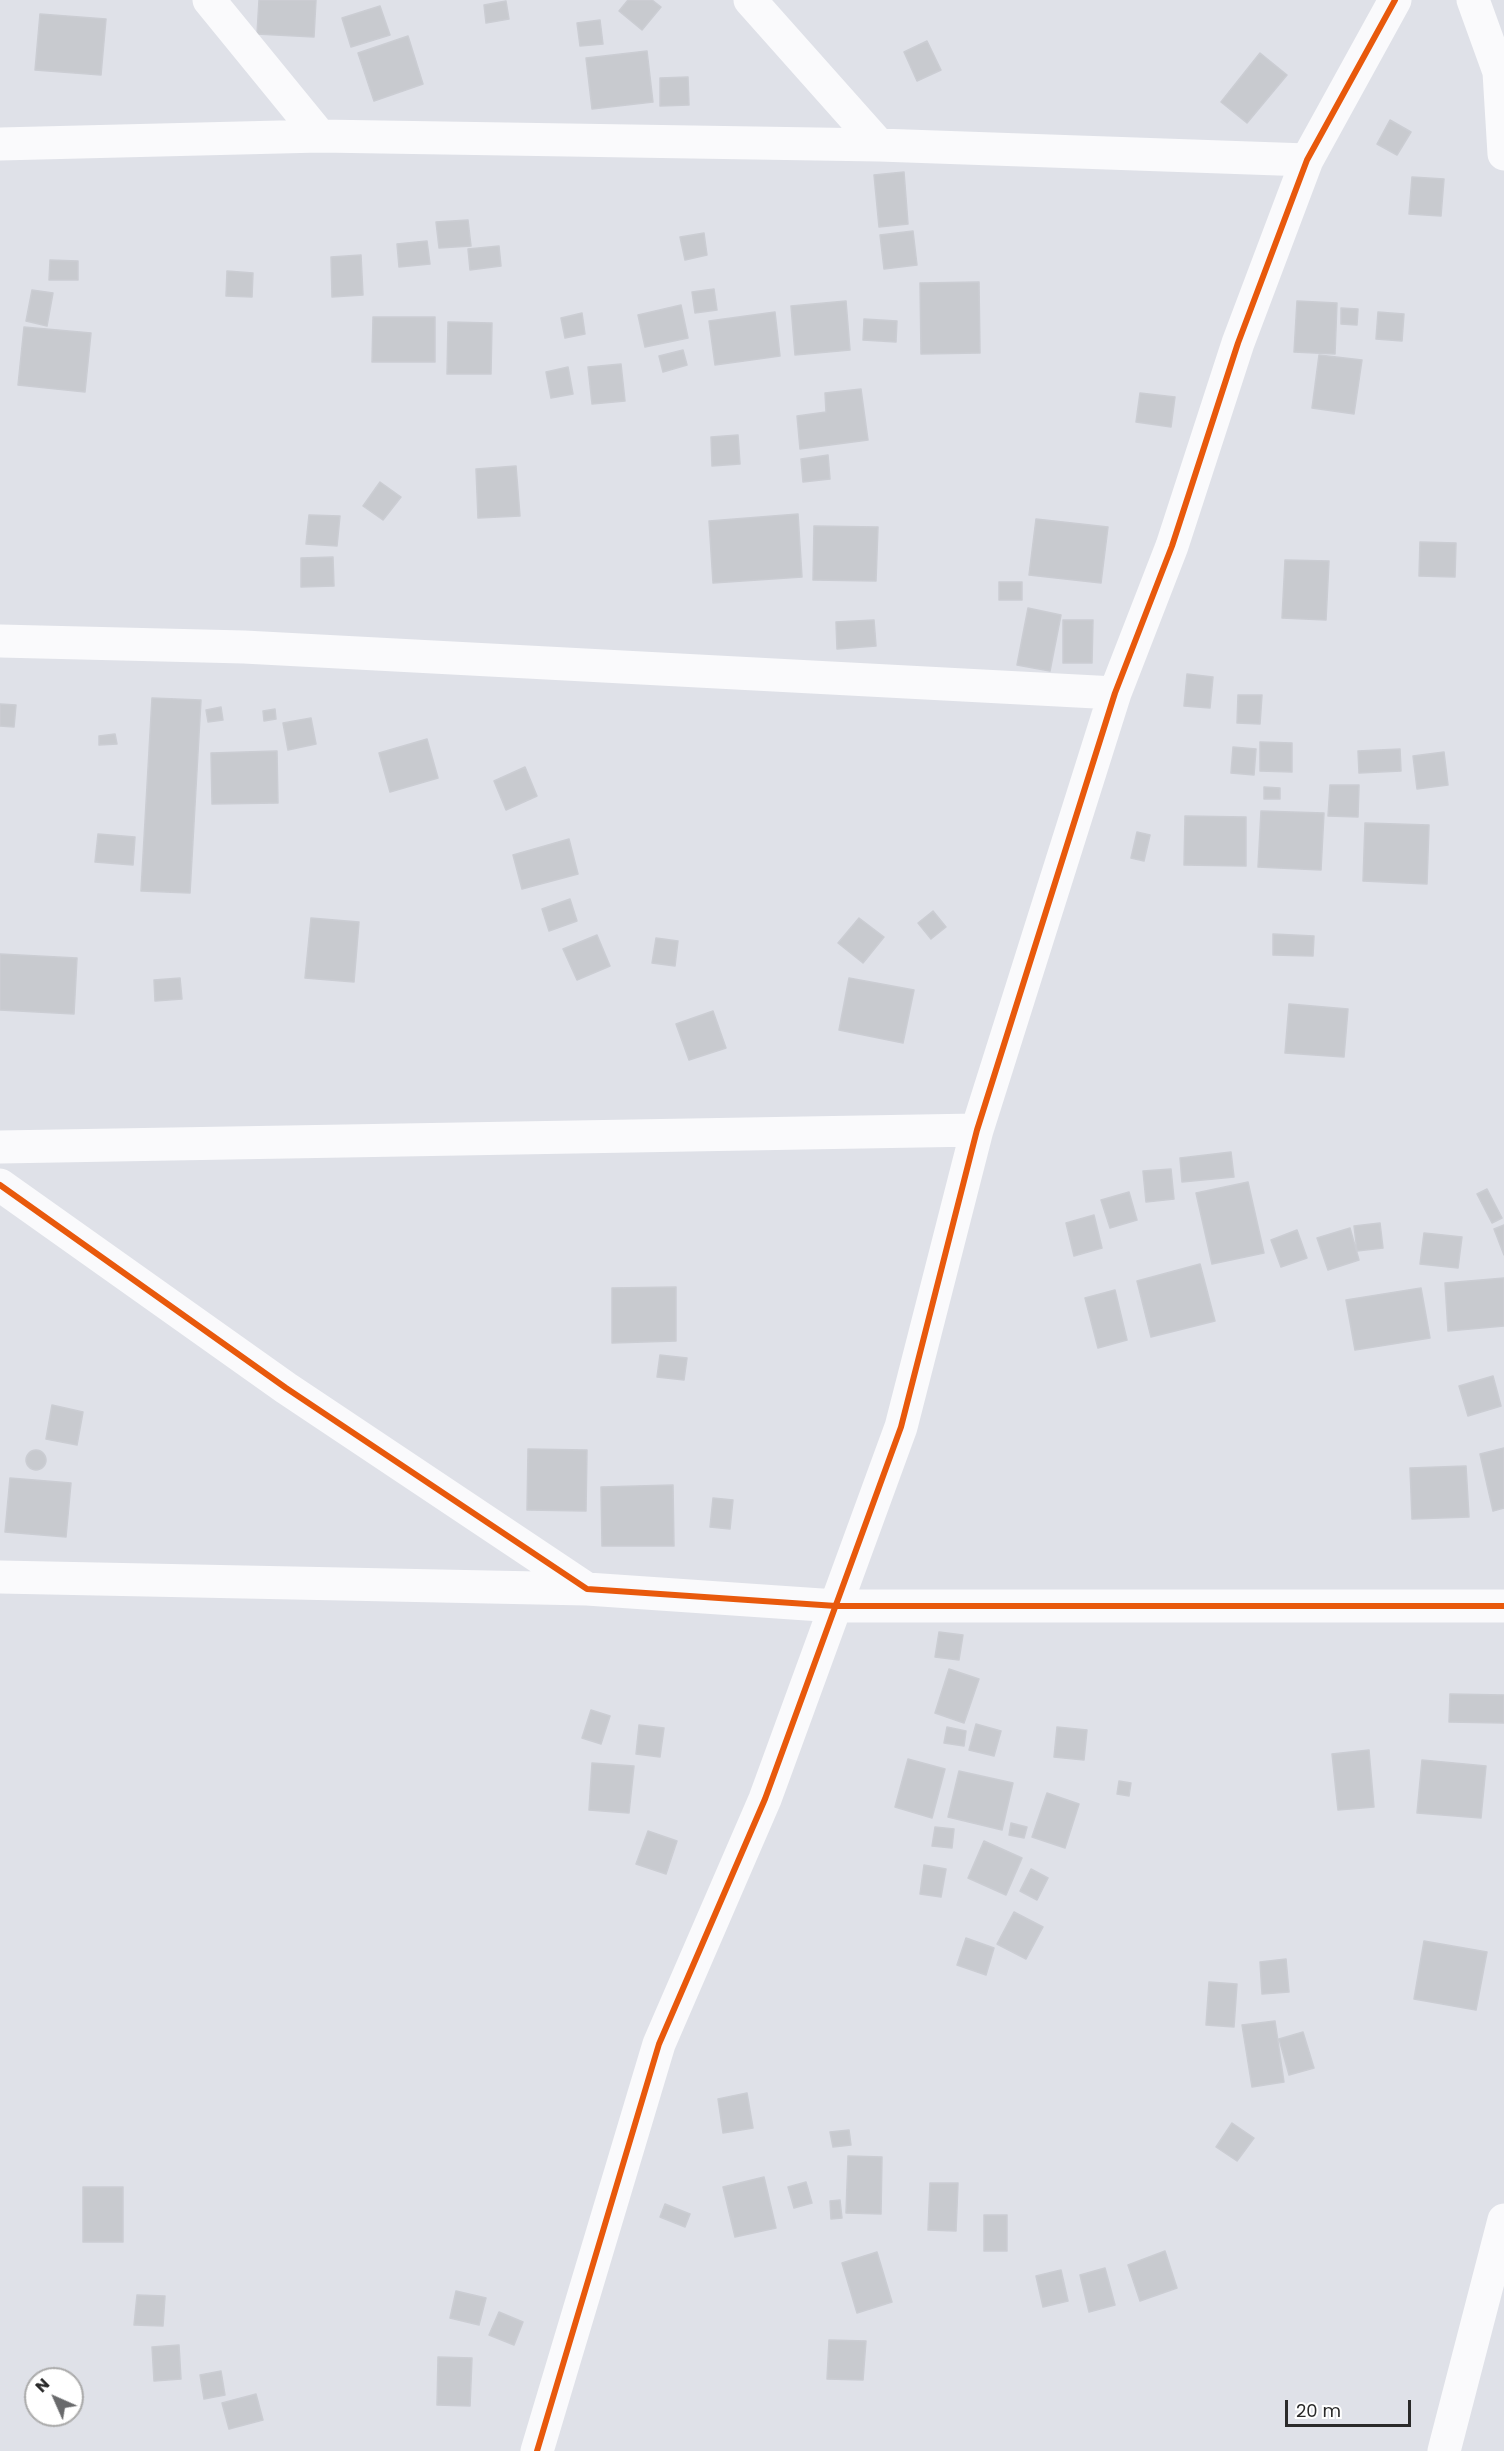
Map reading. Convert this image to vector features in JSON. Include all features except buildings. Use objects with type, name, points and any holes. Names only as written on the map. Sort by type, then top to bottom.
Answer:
[{"type":"street","points":[[208,0],[320,136]]},
{"type":"street","points":[[750,0],[879,145]]},
{"type":"street","points":[[537,2451],[659,2044],[765,1799],[901,1427],[977,1130],[1115,693],[1172,546],[1238,344],[1307,160],[1395,0]]},
{"type":"street","points":[[1473,0],[1499,72],[1504,154]]},
{"type":"street","points":[[0,144],[320,136],[879,145],[1307,160]]},
{"type":"street","points":[[0,641],[244,647],[1115,693]]},
{"type":"street","points":[[0,1147],[977,1130]]},
{"type":"street","points":[[0,1185],[286,1388],[587,1589]]},
{"type":"street","points":[[0,1576],[587,1589],[836,1606],[1504,1606]]},
{"type":"street","points":[[1444,2451],[1504,2220]]},
{"type":"cycle path","points":[[537,2451],[659,2044],[765,1799],[901,1427],[977,1130],[1115,693],[1172,546],[1238,343],[1307,160],[1395,0]]},
{"type":"cycle path","points":[[0,1185],[286,1388],[587,1589],[836,1606],[1504,1606]]}]
